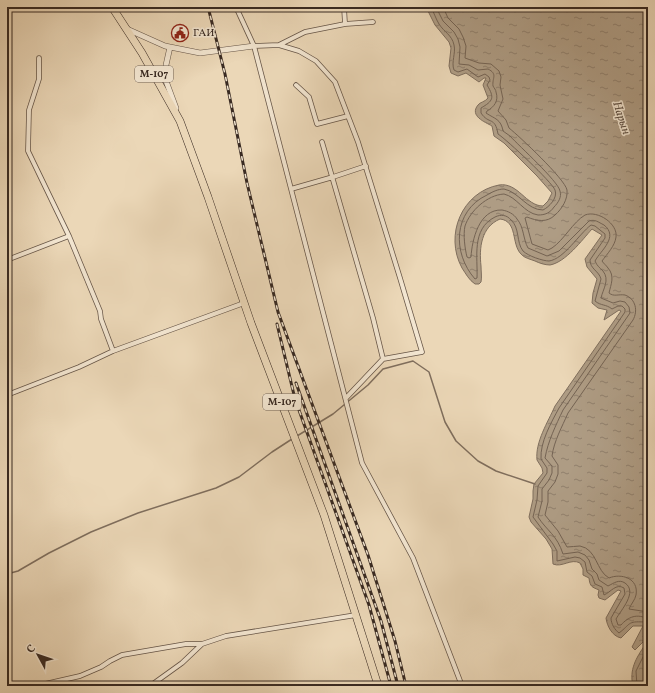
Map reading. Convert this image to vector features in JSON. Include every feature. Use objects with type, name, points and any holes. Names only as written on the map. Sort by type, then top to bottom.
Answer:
[{"type":"main road","name":"М-107","points":[[112,7],[142,53],[180,121],[244,302],[324,515],[377,686]]},
{"type":"street","points":[[236,7],[254,46],[362,463],[413,558],[462,686]]},
{"type":"street","points":[[344,7],[345,24]]},
{"type":"street","points":[[279,45],[305,32],[345,24],[373,22]]},
{"type":"street","points":[[126,28],[165,46],[200,53],[254,46],[279,45],[299,51],[316,61],[335,82],[366,166],[422,352],[383,359],[346,398]]},
{"type":"street","points":[[170,47],[166,65],[166,81],[180,121]]},
{"type":"street","points":[[39,58],[39,79],[29,110],[28,151],[69,236],[100,311],[101,320],[113,352]]},
{"type":"street","points":[[296,85],[309,97],[317,124],[348,116]]},
{"type":"street","points":[[322,142],[373,318],[383,359]]},
{"type":"street","points":[[291,189],[333,178],[366,166]]},
{"type":"street","points":[[7,260],[69,236]]},
{"type":"street","points":[[7,395],[113,352],[244,302]]},
{"type":"street","points":[[43,686],[45,684],[80,676],[122,655],[186,644],[202,644],[226,636],[356,615]]},
{"type":"street","points":[[150,686],[182,663],[202,644]]},
{"type":"water","name":"Нарын","points":[[426,7],[648,7],[648,686],[633,686],[632,680],[634,664],[645,645],[643,642],[635,650],[632,647],[643,626],[633,626],[621,638],[613,633],[606,618],[621,591],[618,590],[605,600],[599,598],[599,590],[592,586],[589,578],[583,575],[583,569],[580,563],[573,562],[560,565],[553,564],[552,549],[546,539],[531,522],[529,517],[533,499],[534,484],[543,473],[537,460],[537,453],[543,432],[555,406],[621,311],[619,310],[604,320],[607,310],[598,308],[592,303],[597,279],[587,267],[585,259],[602,235],[592,229],[562,260],[546,265],[522,255],[516,245],[512,228],[506,221],[500,219],[489,227],[485,233],[481,245],[481,282],[479,284],[475,284],[471,281],[462,268],[457,255],[455,242],[456,229],[460,217],[466,206],[475,196],[486,189],[499,185],[506,185],[517,190],[537,205],[543,206],[548,201],[552,193],[504,143],[494,136],[492,126],[479,118],[475,112],[476,109],[480,103],[488,98],[483,85],[486,78],[479,82],[466,73],[458,76],[451,73],[449,66],[451,48],[449,42],[435,25]]},
{"type":"waterway","points":[[297,436],[333,414],[368,385],[383,369],[413,361],[429,372],[445,422],[456,441],[478,461],[496,471],[535,484]]},
{"type":"waterway","points":[[7,574],[18,571],[49,553],[91,532],[138,513],[216,488],[239,477],[292,439]]},
{"type":"railway","points":[[208,7],[225,74],[247,183],[278,312],[368,555],[395,641],[406,686]]},
{"type":"railway","points":[[277,324],[295,399],[369,605],[391,686]]},
{"type":"railway","points":[[296,383],[381,621],[398,686]]},
{"type":"place","name":"ГАИ","points":[[180,33]]}]
